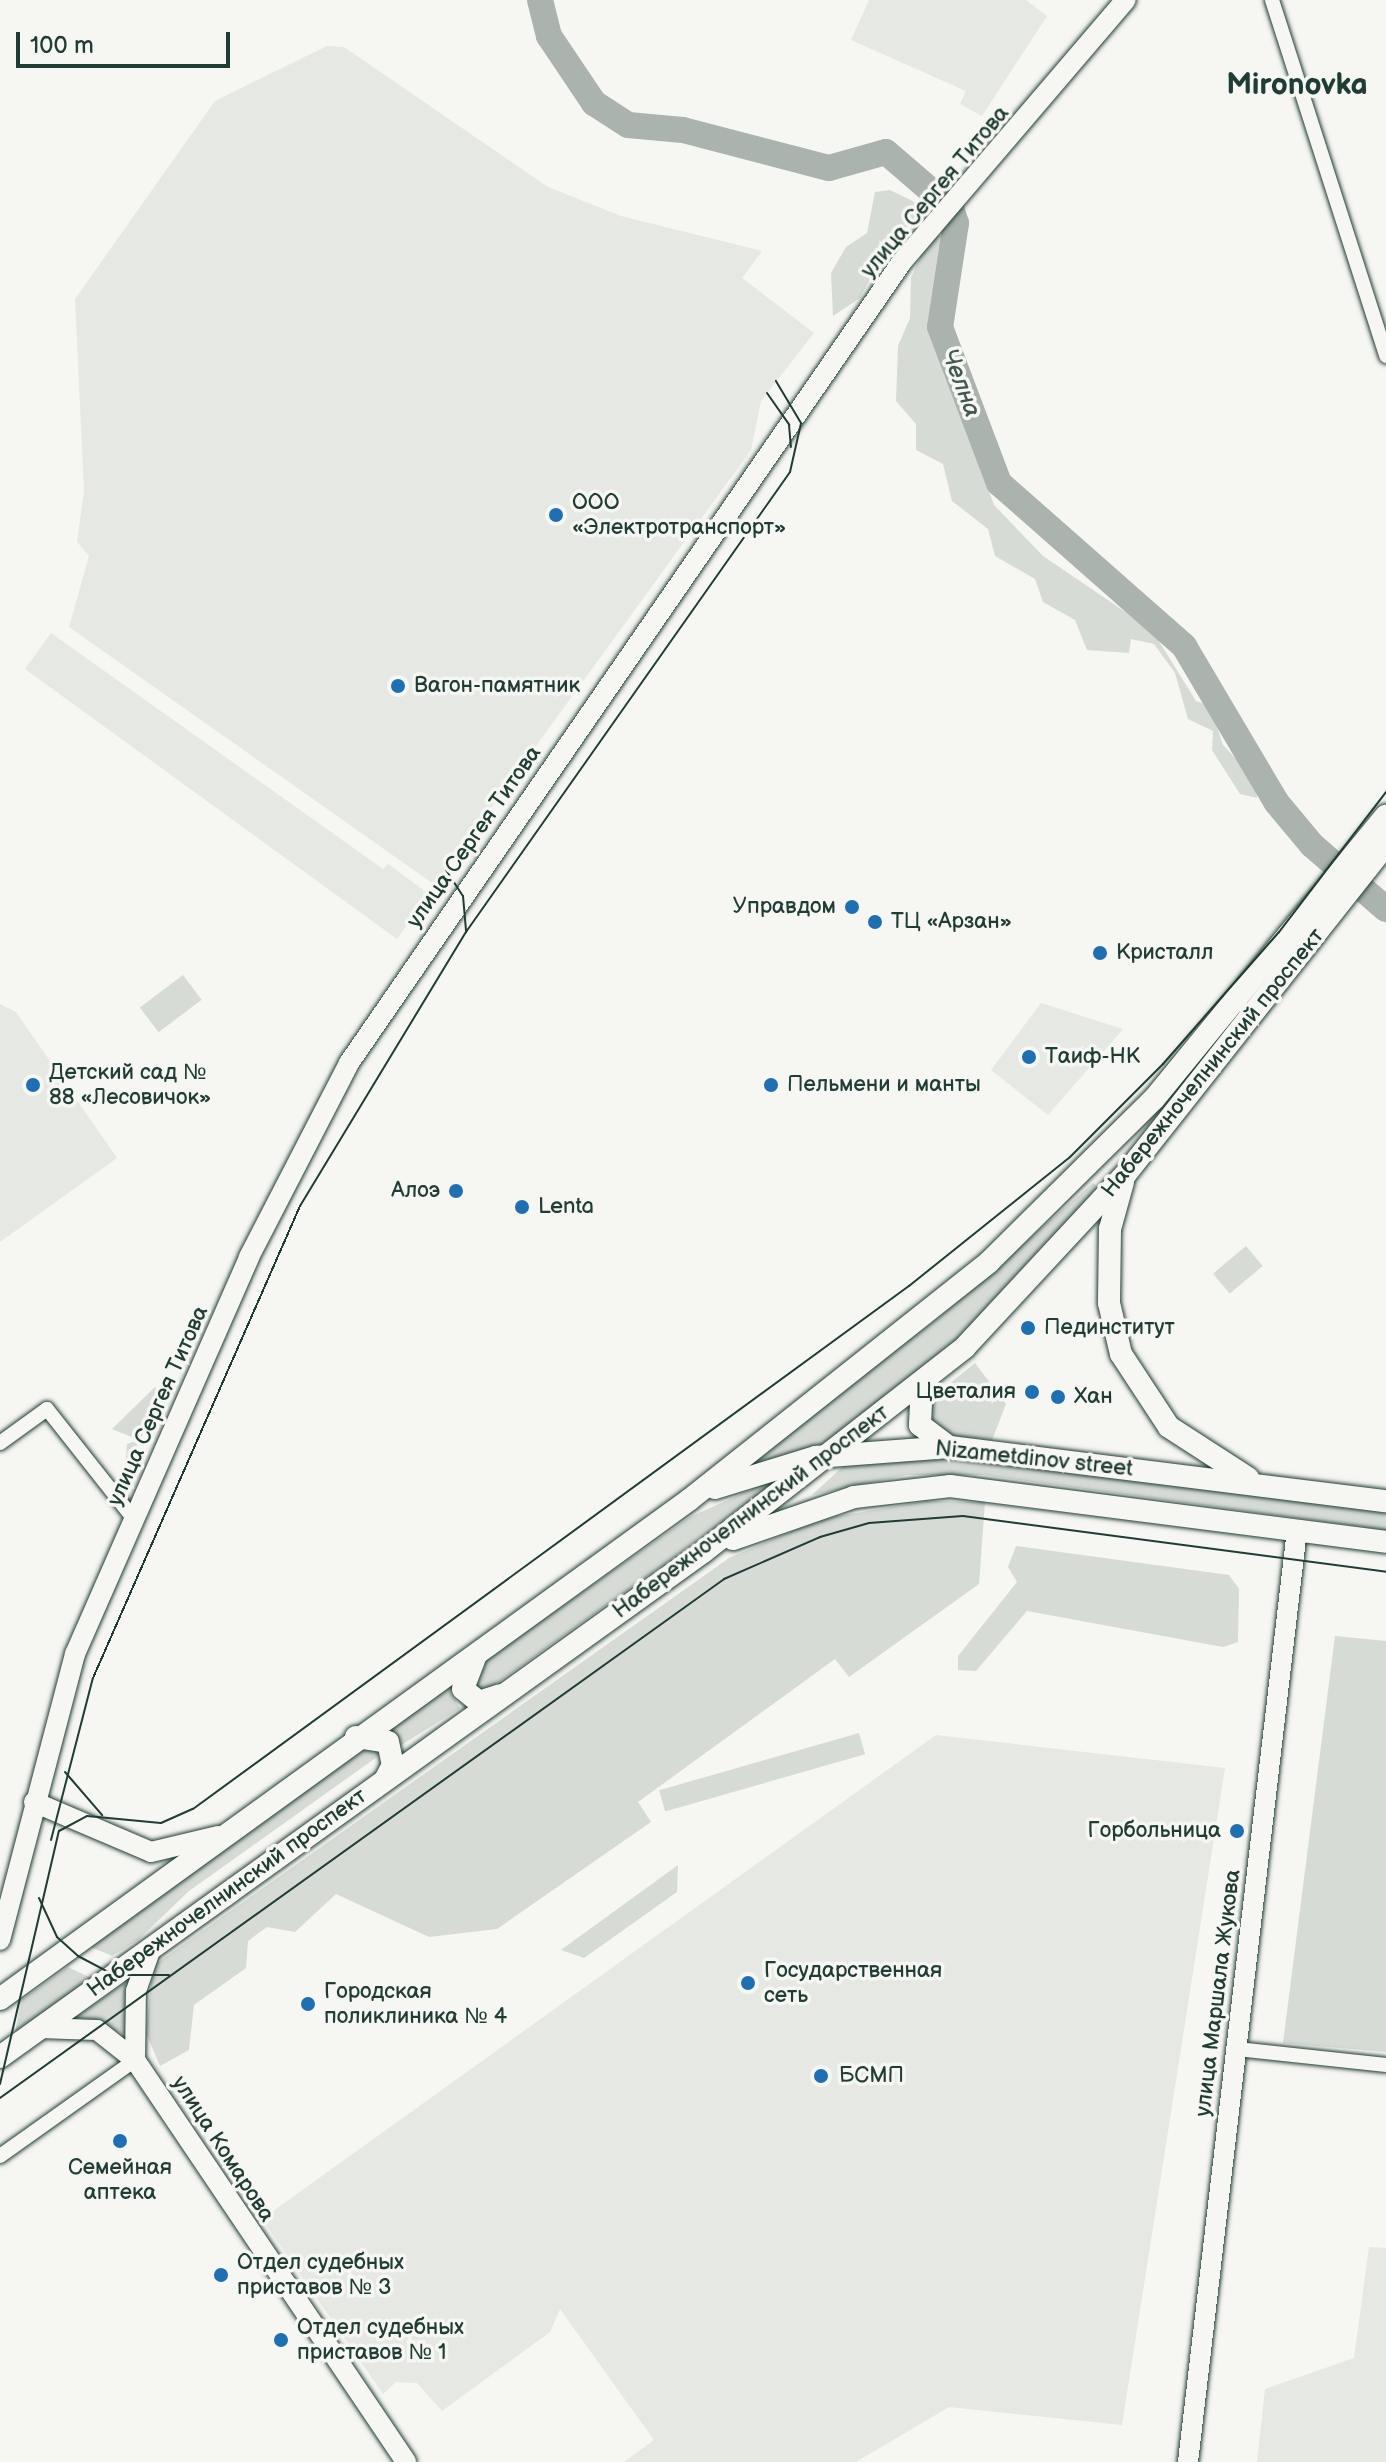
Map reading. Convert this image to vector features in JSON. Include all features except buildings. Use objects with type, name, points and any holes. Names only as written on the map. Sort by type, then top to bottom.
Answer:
[{"type":"main road","name":"улица Сергея Титова","points":[[0,1940],[75,1654],[255,1244],[349,1063],[901,263],[980,176],[1126,0]]},
{"type":"main road","name":"Набережночелнинский проспект","points":[[0,2057],[703,1552],[832,1455],[991,1324],[1125,1175],[1313,926],[1386,816]]},
{"type":"main road","name":"Набережночелнинский проспект","points":[[1,1998],[218,1836],[689,1500],[1035,1221],[1154,1099],[1386,844]]},
{"type":"main road","points":[[1125,1175],[1110,1229],[1109,1303],[1121,1354],[1169,1427],[1256,1482]]},
{"type":"main road","points":[[922,1382],[920,1425],[950,1447]]},
{"type":"main road","name":"Nizametdinov street","points":[[689,1500],[765,1470],[832,1455],[950,1447],[1256,1482],[1386,1501]]},
{"type":"main road","name":"Nizametdinov street","points":[[703,1552],[854,1497],[950,1486],[1386,1542]]},
{"type":"main road","name":"улица Маршала Жукова","points":[[1188,2462],[1297,1530]]},
{"type":"main road","points":[[478,1650],[463,1689],[479,1702],[505,1694]]},
{"type":"main road","points":[[356,1737],[388,1742],[393,1765],[385,1780]]},
{"type":"main road","points":[[34,1802],[151,1852],[218,1836]]},
{"type":"main road","points":[[135,2060],[136,1991],[151,1948]]},
{"type":"main road","name":"улица Комарова","points":[[40,2028],[97,2030],[135,2060],[406,2462]]},
{"type":"street","points":[[1272,0],[1386,356]]},
{"type":"street","points":[[0,1443],[47,1409],[134,1519]]},
{"type":"street","points":[[1237,2049],[1386,2065]]},
{"type":"street","points":[[0,2156],[135,2060]]},
{"type":"shaded area","points":[[869,0],[1026,0],[1047,16],[982,116],[960,104],[966,91],[851,40]]},
{"type":"shaded area","points":[[327,46],[344,47],[548,187],[621,216],[762,251],[742,278],[814,333],[761,401],[751,450],[435,885],[69,627],[89,556],[77,542],[84,491],[75,299],[215,101]]},
{"type":"shaded area","points":[[890,190],[925,207],[886,249],[860,298],[833,316],[831,273],[846,247],[867,233],[875,192]]},
{"type":"shaded area","points":[[930,236],[943,236],[930,326],[994,505],[1043,556],[1152,630],[1196,701],[1210,706],[1223,745],[1255,779],[1257,798],[1240,794],[1212,750],[1213,731],[1188,719],[1175,673],[1154,644],[1131,639],[1129,653],[1087,650],[1075,620],[1043,602],[1035,579],[995,556],[988,529],[952,501],[943,464],[916,450],[916,424],[896,401],[898,346],[910,318],[911,278]]},
{"type":"shaded area","points":[[51,633],[383,869],[388,864],[429,894],[397,939],[25,669]]},
{"type":"shaded area","points":[[183,975],[202,1000],[159,1032],[140,1007]]},
{"type":"shaded area","points":[[1041,1003],[1123,1029],[1048,1115],[991,1070]]},
{"type":"shaded area","name":"Детский сад № 88 «Лесовичок»","points":[[0,1004],[16,1012],[117,1158],[0,1242]]},
{"type":"shaded area","points":[[1093,1183],[1098,1187],[965,1334],[836,1441],[742,1468],[937,1319]]},
{"type":"shaded area","points":[[1246,1246],[1263,1266],[1230,1294],[1213,1274]]},
{"type":"shaded area","points":[[975,1363],[1006,1404],[992,1440],[944,1437],[930,1428],[927,1402]]},
{"type":"shaded area","points":[[155,1387],[163,1395],[125,1469],[127,1444],[139,1440],[112,1429]]},
{"type":"shaded area","points":[[954,1455],[1386,1511],[1386,1530],[983,1475],[907,1475],[812,1495],[851,1459]]},
{"type":"shaded area","points":[[797,1469],[486,1691],[475,1686],[473,1668],[690,1517]]},
{"type":"shaded area","points":[[927,1501],[985,1502],[979,1584],[849,1677],[835,1659],[638,1802],[651,1822],[497,1929],[429,1937],[336,1894],[295,1932],[267,1927],[248,1941],[246,1968],[194,2005],[189,2050],[160,2066],[146,2033],[153,1966],[729,1558],[821,1519]]},
{"type":"shaded area","points":[[1016,1546],[1229,1575],[1239,1589],[1238,1642],[1223,1647],[1027,1611],[976,1671],[958,1670],[958,1656],[1017,1582],[1008,1567]]},
{"type":"shaded area","points":[[1335,1636],[1386,1641],[1386,2052],[1283,2043]]},
{"type":"shaded area","points":[[447,1687],[460,1708],[395,1749],[382,1728]]},
{"type":"shaded area","points":[[859,1733],[865,1754],[665,1811],[659,1790]]},
{"type":"shaded area","name":"БСМП","points":[[936,1735],[1225,1768],[1122,2425],[949,2407],[856,2462],[624,2462],[654,2440],[560,2309],[550,2332],[442,2411],[417,2383],[396,2382],[383,2394],[262,2219]]},
{"type":"shaded area","points":[[369,1742],[379,1747],[377,1757],[189,1891],[138,1940],[112,1956],[86,1945]]},
{"type":"shaded area","points":[[678,1865],[677,1892],[584,1958],[561,1950]]},
{"type":"shaded area","points":[[68,1967],[93,1979],[15,2035],[20,2001]]},
{"type":"shaded area","points":[[123,1984],[131,1985],[127,2035],[76,2017]]},
{"type":"shaded area","points":[[1369,2247],[1386,2248],[1386,2462],[1257,2462],[1265,2389],[1354,2358]]},
{"type":"waterway","name":"Челна","points":[[540,0],[549,36],[594,103],[628,125],[683,130],[829,168],[886,152],[951,208],[956,223],[940,327],[999,483],[1184,646],[1277,803],[1312,845],[1386,909]]},
{"type":"tram line","points":[[51,1840],[93,1678],[300,1206],[466,932],[790,472],[801,423],[776,381]]},
{"type":"tram line","points":[[767,393],[789,425],[791,447]]},
{"type":"tram line","points":[[0,2084],[59,1831],[87,1816],[161,1823],[193,1809],[909,1286],[1070,1157],[1163,1064],[1279,932],[1386,792]]},
{"type":"tram line","points":[[446,870],[463,896],[466,932]]},
{"type":"tram line","points":[[0,2098],[724,1579],[820,1537],[869,1523],[963,1516],[1386,1572]]},
{"type":"tram line","points":[[65,1772],[102,1815]]},
{"type":"tram line","points":[[39,1898],[57,1937],[78,1956],[114,1975],[169,1975]]},
{"type":"place","name":"ООО «Электротранспорт»","points":[[556,515]]},
{"type":"place","name":"Вагон-памятник","points":[[398,686]]},
{"type":"place","name":"Управдом","points":[[852,907]]},
{"type":"place","name":"ТЦ «Арзан»","points":[[875,922]]},
{"type":"place","name":"Кристалл","points":[[1100,953]]},
{"type":"place","name":"Таиф-НК","points":[[1029,1057]]},
{"type":"place","name":"Детский сад № 88 «Лесовичок»","points":[[33,1085]]},
{"type":"place","name":"Пельмени и манты","points":[[771,1085]]},
{"type":"place","name":"Алоэ","points":[[456,1191]]},
{"type":"place","name":"Lenta","points":[[522,1207]]},
{"type":"place","name":"Пединститут","points":[[1028,1328]]},
{"type":"place","name":"Цветалия","points":[[1032,1392]]},
{"type":"place","name":"Хан","points":[[1058,1397]]},
{"type":"place","name":"Горбольница","points":[[1237,1831]]},
{"type":"place","name":"Государственная сеть","points":[[748,1983]]},
{"type":"place","name":"Городская поликлиника № 4","points":[[308,2004]]},
{"type":"place","name":"БСМП","points":[[821,2076]]},
{"type":"place","name":"Семейная аптека","points":[[120,2141]]},
{"type":"place","name":"Отдел судебных приставов № 3","points":[[221,2275]]},
{"type":"place","name":"Отдел судебных приставов № 1","points":[[281,2340]]},
{"type":"district","name":"Mironovka","points":[[1297,85]]}]
